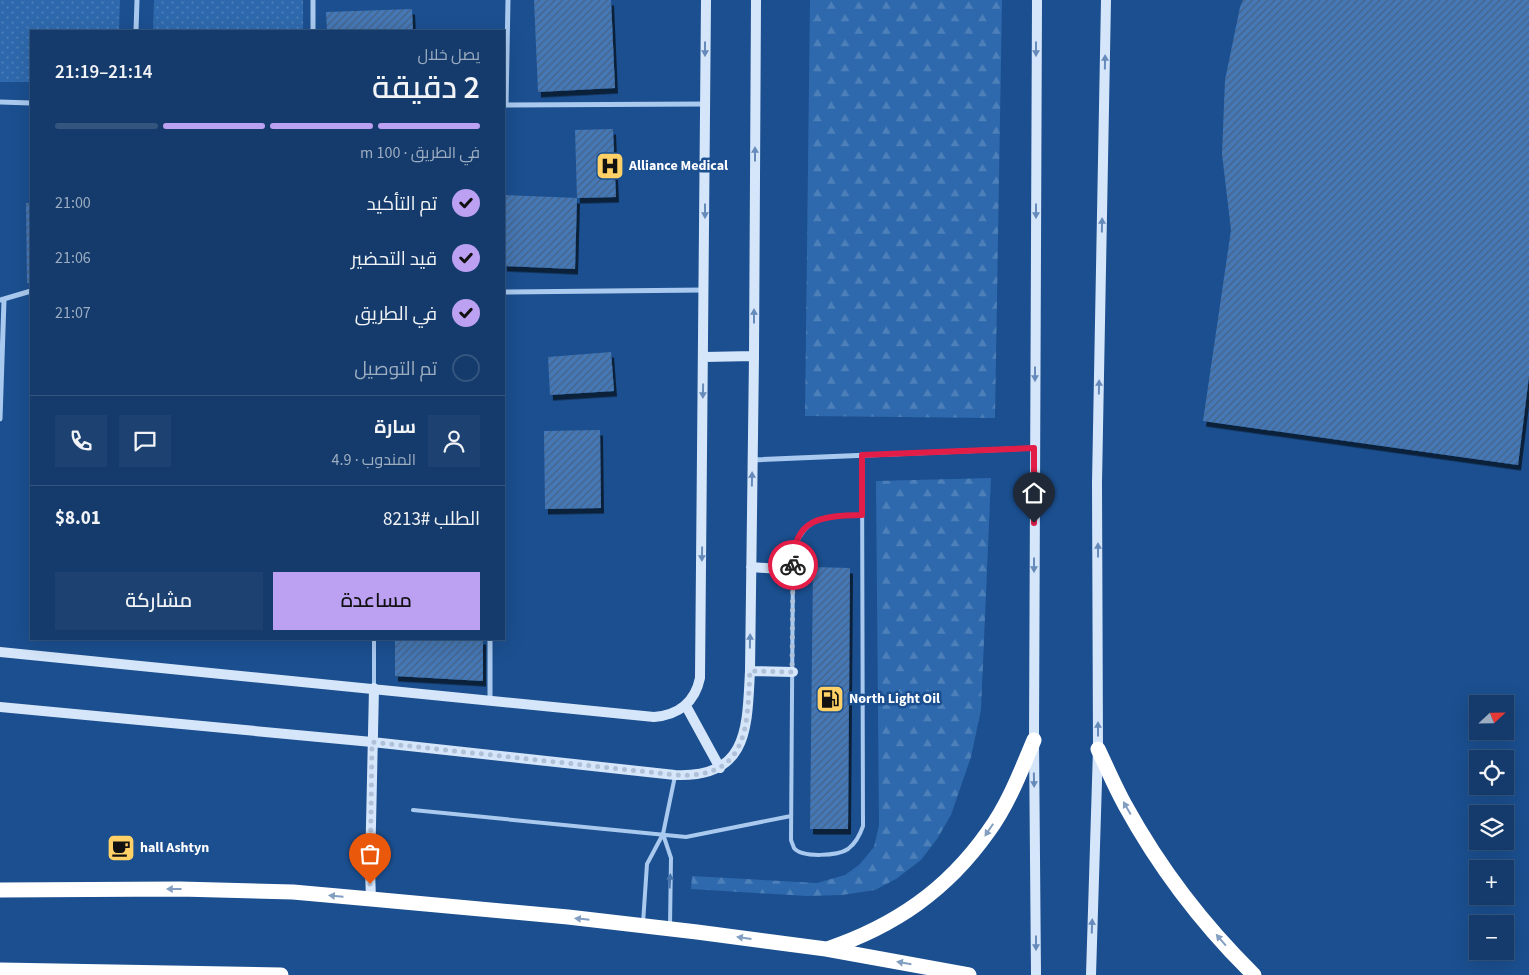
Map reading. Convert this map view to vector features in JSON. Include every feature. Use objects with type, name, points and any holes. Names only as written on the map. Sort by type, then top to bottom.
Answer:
[{"type":"highway","points":[[826,949],[853,940],[922,902],[959,869],[989,831],[1014,788],[1034,740]]},
{"type":"highway","points":[[1098,749],[1124,804],[1156,857],[1192,906],[1232,953],[1254,975]]},
{"type":"highway","points":[[0,890],[180,889],[292,892],[643,925],[826,949],[969,975]]},
{"type":"highway","points":[[0,970],[282,975]]},
{"type":"street","points":[[136,30],[137,0]]},
{"type":"street","points":[[312,30],[313,0]]},
{"type":"street","points":[[508,0],[505,105],[705,104]]},
{"type":"street","points":[[0,652],[654,717],[666,716],[686,706],[695,693],[700,678],[706,0]]},
{"type":"street","points":[[0,707],[372,742],[676,775],[706,774],[720,768],[731,758],[745,732],[748,717],[750,671],[756,0]]},
{"type":"street","points":[[1036,0],[1034,448],[1036,975]]},
{"type":"street","points":[[1091,975],[1098,749],[1097,483],[1106,0]]},
{"type":"street","points":[[0,102],[30,103]]},
{"type":"street","points":[[505,292],[704,290]]},
{"type":"street","points":[[0,419],[2,300],[30,291]]},
{"type":"street","points":[[704,357],[754,356]]},
{"type":"street","points":[[753,460],[1034,448]]},
{"type":"street","points":[[751,567],[793,570]]},
{"type":"street","points":[[490,640],[490,701]]},
{"type":"street","points":[[750,671],[792,672]]},
{"type":"street","points":[[371,899],[374,688]]},
{"type":"street","points":[[686,706],[720,768]]},
{"type":"lane","points":[[862,455],[863,826],[855,842],[840,853],[832,855],[802,853],[795,848],[791,840],[793,554],[795,545],[812,522],[830,516],[862,515]]},
{"type":"lane","points":[[374,640],[374,688]]},
{"type":"lane","points":[[643,925],[647,864],[663,834],[676,775]]},
{"type":"lane","points":[[413,810],[686,837],[791,816]]},
{"type":"lane","points":[[663,834],[671,858],[670,929]]},
{"type":"green space","points":[[0,0],[120,0],[119,30],[30,30],[30,82],[0,82]]},
{"type":"green space","points":[[154,0],[303,0],[303,30],[153,30]]},
{"type":"green space","points":[[810,0],[1002,0],[995,418],[805,416]]},
{"type":"green space","points":[[991,478],[981,710],[971,757],[951,815],[937,839],[921,860],[896,879],[875,890],[842,895],[807,896],[691,889],[692,876],[817,883],[845,875],[859,865],[874,847],[879,825],[876,481]]},
{"type":"building","points":[[534,0],[611,0],[615,88],[538,92]]},
{"type":"building","points":[[1243,0],[1529,0],[1529,376],[1518,465],[1203,421],[1231,230],[1222,154],[1225,80]]},
{"type":"building","points":[[412,9],[413,30],[327,30],[326,12]]},
{"type":"building","points":[[613,129],[616,197],[577,198],[575,130]]},
{"type":"building","points":[[505,195],[577,198],[575,269],[505,266]]},
{"type":"building","points":[[26,203],[30,203],[30,283],[27,283]]},
{"type":"building","points":[[611,352],[614,391],[550,395],[548,357]]},
{"type":"building","points":[[600,430],[601,508],[545,509],[544,431]]},
{"type":"building","points":[[813,567],[850,568],[848,829],[810,829]]},
{"type":"building","points":[[395,640],[483,640],[483,681],[395,676]]},
{"type":"way so far","points":[[370,884],[372,742],[676,775],[706,774],[720,768],[731,758],[745,732],[748,717],[750,671],[792,672],[793,565]]},
{"type":"place","name":"Alliance Medical","points":[[610,166]]},
{"type":"place","name":"North Light Oil","points":[[830,699]]},
{"type":"place","name":"hall Ashtyn","points":[[121,848]]},
{"type":"route","points":[[793,565],[795,545],[799,536],[812,522],[830,516],[862,515],[862,455],[1034,448],[1034,523]]}]
